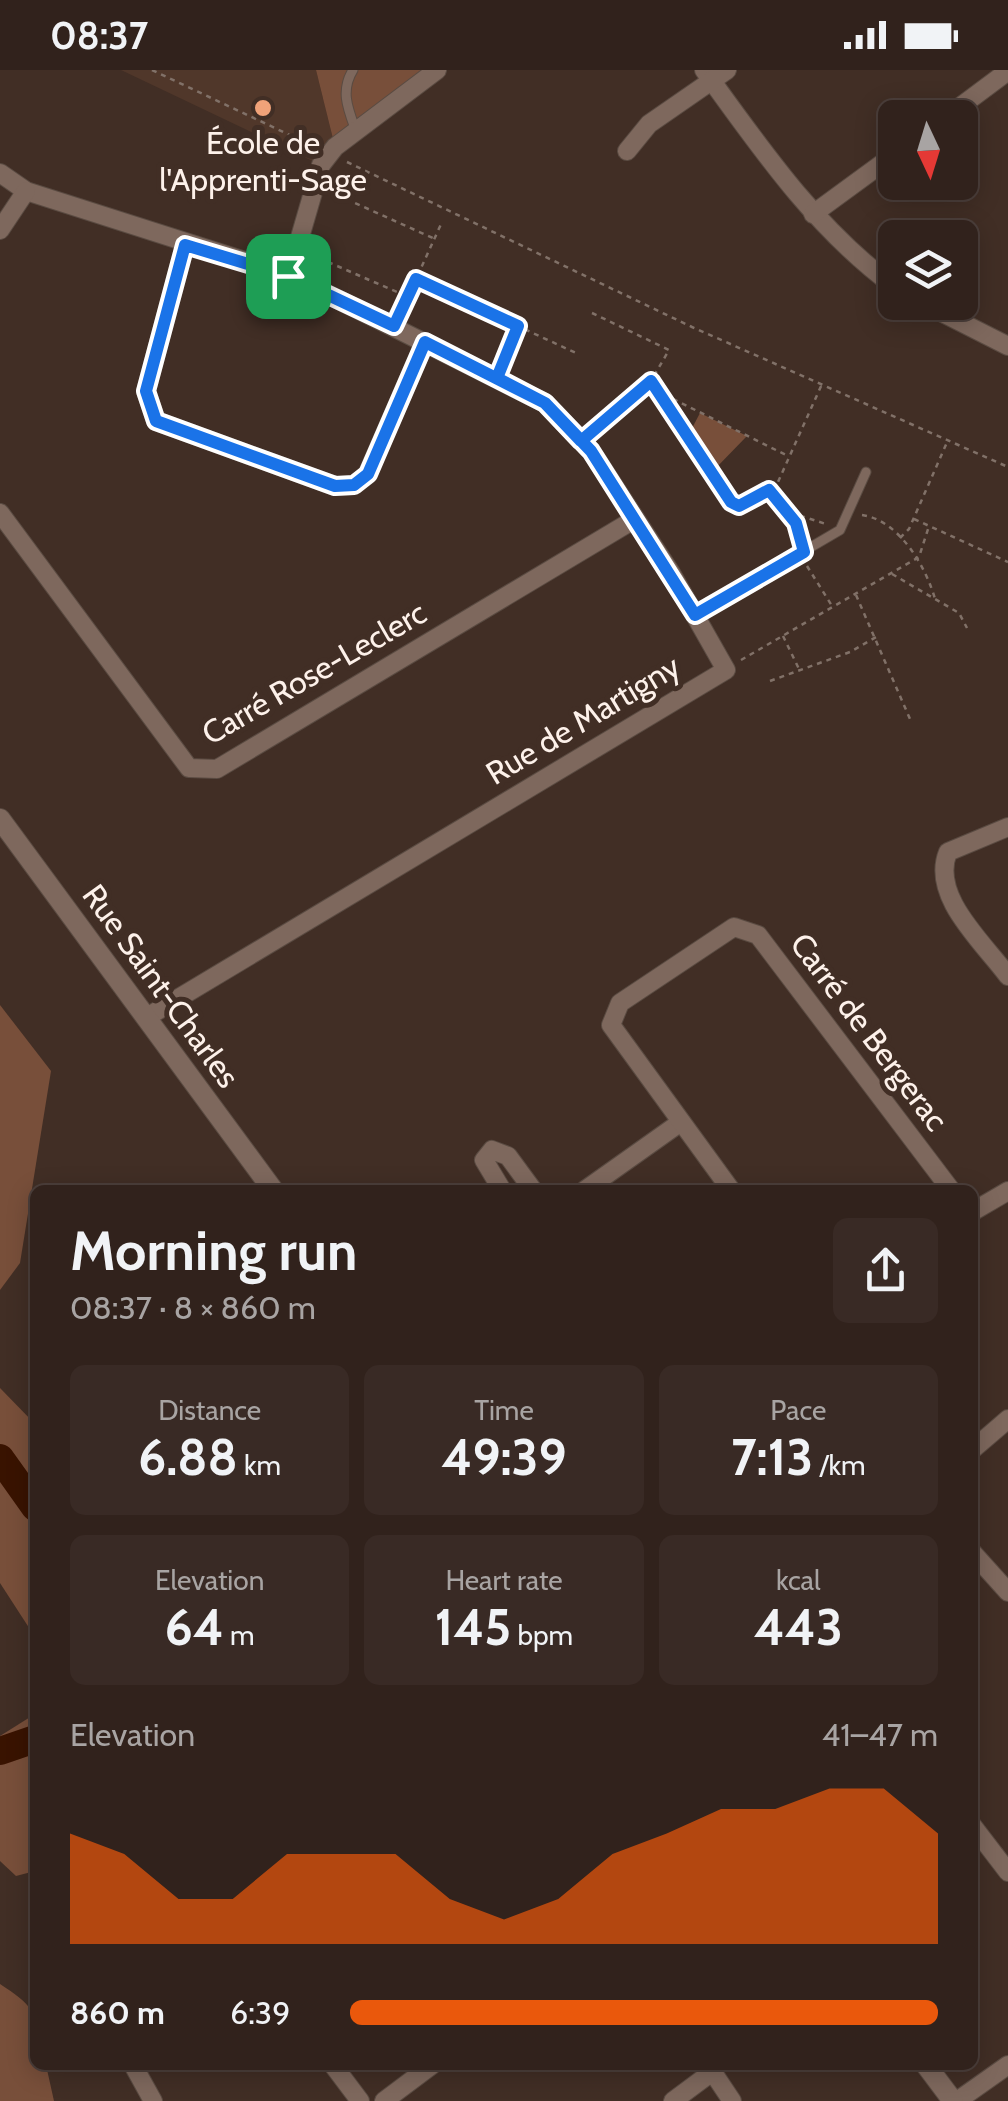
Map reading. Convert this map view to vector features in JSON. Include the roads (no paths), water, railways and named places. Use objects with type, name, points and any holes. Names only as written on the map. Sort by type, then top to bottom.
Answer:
[{"type":"street","points":[[288,276],[320,165],[356,131],[437,70]]},
{"type":"street","points":[[969,100],[1008,71]]},
{"type":"street","points":[[628,151],[649,124],[714,74],[813,214],[850,254],[878,275]]},
{"type":"street","points":[[813,214],[878,166]]},
{"type":"street","name":"Rue de Martigny","points":[[0,172],[26,191],[288,276],[545,403],[581,441],[635,519],[726,670],[147,1016]]},
{"type":"street","points":[[0,230],[26,191]]},
{"type":"street","points":[[185,245],[146,391],[156,421],[335,486],[354,485],[368,474],[425,342]]},
{"type":"street","points":[[957,320],[1008,346]]},
{"type":"street","name":"Carré Rose-Leclerc","points":[[0,514],[190,768],[217,769],[635,519]]},
{"type":"street","name":"Rue Saint-Charles","points":[[0,818],[270,1185]]},
{"type":"street","points":[[1008,827],[948,852],[942,868],[944,890],[1008,976]]},
{"type":"street","name":"Carré de Bergerac","points":[[727,1185],[610,1025],[620,1003],[734,927],[758,935],[947,1185]]},
{"type":"street","points":[[592,1185],[681,1122]]},
{"type":"street","points":[[499,1185],[484,1160],[492,1150],[508,1156],[530,1185]]},
{"type":"street","points":[[978,1208],[1008,1191]]},
{"type":"street","points":[[978,1445],[1008,1419]]},
{"type":"street","points":[[978,1562],[1008,1592]]},
{"type":"street","points":[[978,1833],[1007,1869]]},
{"type":"street","points":[[930,2070],[955,2101],[1008,2065]]},
{"type":"street","points":[[136,2070],[153,2101]]},
{"type":"street","points":[[337,2070],[360,2101]]},
{"type":"street","points":[[384,2101],[425,2070]]},
{"type":"street","points":[[672,2101],[708,2070]]},
{"type":"street","points":[[711,2070],[732,2101]]},
{"type":"lane","points":[[353,70],[346,82],[346,105],[356,131]]},
{"type":"lane","points":[[695,615],[840,530],[866,472]]},
{"type":"waterway","points":[[0,1458],[30,1500]]},
{"type":"waterway","points":[[0,1751],[30,1741]]},
{"type":"place","name":"École de l'Apprenti-Sage","points":[[263,108]]}]
